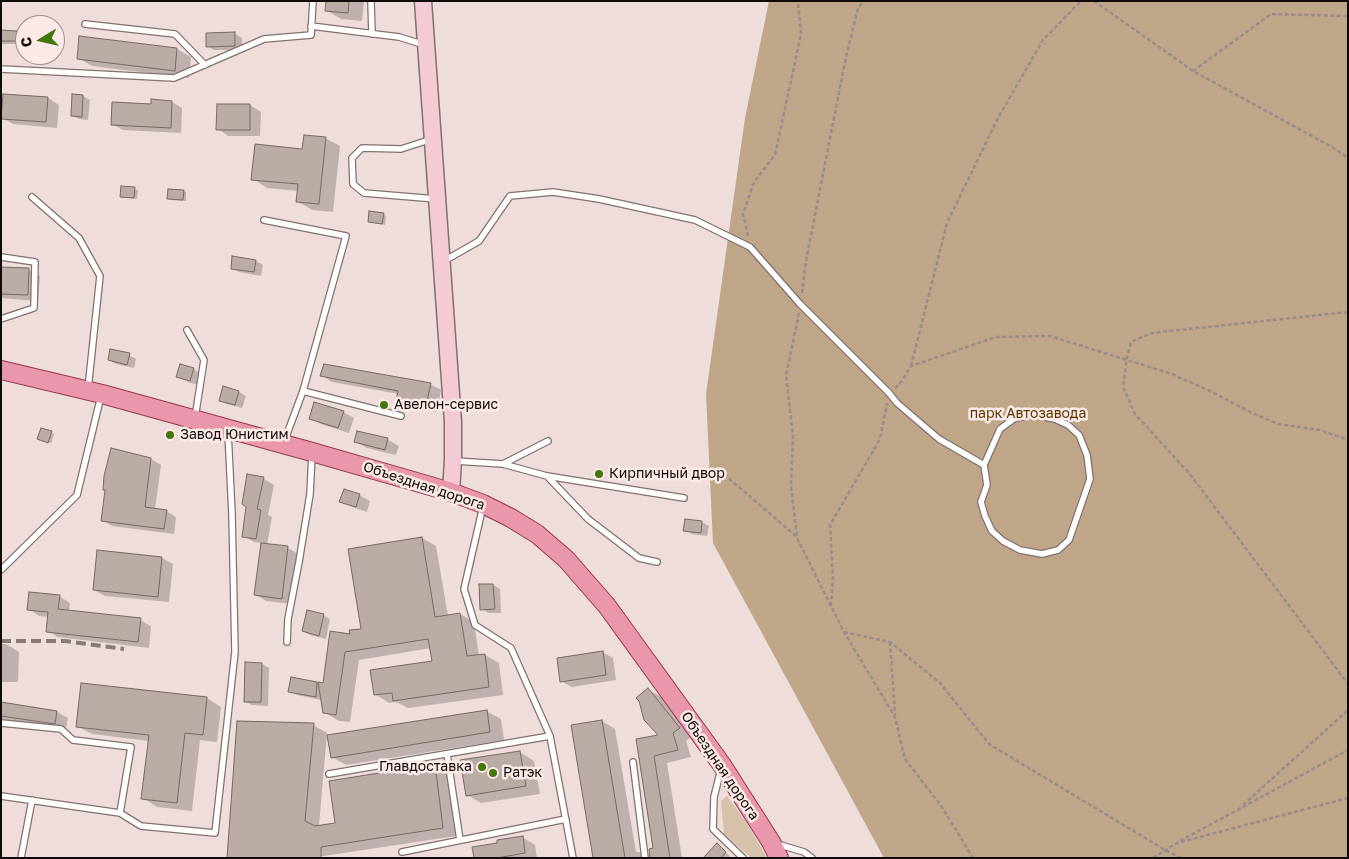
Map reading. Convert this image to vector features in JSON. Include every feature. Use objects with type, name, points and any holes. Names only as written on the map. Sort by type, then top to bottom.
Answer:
[{"type":"main road","name":"Объездная дорога","points":[[1,370],[195,420],[450,492],[483,504],[537,534],[566,559],[606,606],[722,765],[775,850]]},
{"type":"street","points":[[423,1],[453,422],[453,460],[450,492]]},
{"type":"lane","points":[[1,69],[174,78],[264,38],[311,35],[313,1]]},
{"type":"lane","points":[[371,1],[372,34]]},
{"type":"lane","points":[[85,24],[175,34],[206,65]]},
{"type":"lane","points":[[311,26],[399,37],[427,46]]},
{"type":"lane","points":[[434,138],[401,149],[362,148],[352,158],[353,184],[364,193],[438,200]]},
{"type":"lane","points":[[442,262],[479,241],[510,196],[553,192],[599,199],[695,220],[750,247],[800,304],[897,403],[939,439],[984,465]]},
{"type":"lane","points":[[1,570],[77,495],[95,393],[100,276],[79,238],[32,197]]},
{"type":"lane","points":[[264,220],[346,236],[303,391],[283,444]]},
{"type":"lane","points":[[1,257],[35,262],[34,308],[1,319]]},
{"type":"lane","points":[[187,330],[204,360],[195,420]]},
{"type":"lane","points":[[303,391],[401,416]]},
{"type":"lane","points":[[1034,415],[1055,419],[1068,425],[1080,436],[1086,455],[1090,479],[1069,540],[1058,550],[1042,554],[1020,550],[1003,541],[992,531],[980,502],[986,485],[984,465],[1000,428],[1015,418],[1034,415]]},
{"type":"lane","points":[[1,796],[120,813],[142,826],[215,833],[235,652],[228,430]]},
{"type":"lane","points":[[503,464],[548,442]]},
{"type":"lane","points":[[287,642],[288,619],[310,494],[312,452]]},
{"type":"lane","points":[[453,460],[503,464],[547,476],[684,498]]},
{"type":"lane","points":[[547,476],[593,523],[638,558],[658,562]]},
{"type":"lane","points":[[483,504],[464,589],[475,625],[511,648],[550,736],[573,858]]},
{"type":"lane","points":[[1,723],[61,729],[73,740],[131,747],[120,813]]},
{"type":"lane","points":[[329,774],[550,736]]},
{"type":"lane","points":[[448,754],[460,840]]},
{"type":"lane","points":[[633,762],[645,858]]},
{"type":"lane","points":[[722,765],[714,797],[714,829],[743,858]]},
{"type":"lane","points":[[21,858],[32,800]]},
{"type":"lane","points":[[402,852],[566,819]]},
{"type":"lane","points":[[775,850],[804,852],[812,858]]},
{"type":"path","points":[[750,247],[743,214],[754,182],[775,155],[801,34],[798,1]]},
{"type":"path","points":[[862,1],[858,8],[845,62],[786,374],[793,436],[791,485],[797,538],[844,632],[895,717]]},
{"type":"path","points":[[831,607],[833,578],[830,525],[880,439],[889,393],[899,385],[911,366],[947,223],[998,118],[1044,40],[1081,1]]},
{"type":"path","points":[[1094,1],[1194,71],[1332,147],[1348,158]]},
{"type":"path","points":[[1194,71],[1271,14],[1348,16]]},
{"type":"path","points":[[1348,312],[1151,333],[1131,342],[1126,358],[1123,387],[1135,414],[1189,473],[1348,684]]},
{"type":"path","points":[[911,366],[996,337],[1050,336],[1126,358],[1172,374],[1278,424],[1320,430],[1348,440]]},
{"type":"path","points":[[718,470],[797,538]]},
{"type":"path","points":[[844,632],[890,642],[940,683],[989,744],[1181,858]]},
{"type":"path","points":[[890,642],[895,717],[905,759],[942,807],[973,858]]},
{"type":"path","points":[[1239,809],[1348,710]]},
{"type":"path","points":[[1153,858],[1177,842],[1348,750]]},
{"type":"path","points":[[1177,842],[1348,798]]},
{"type":"shaded area","points":[[727,796],[746,822],[767,858],[751,858],[724,834],[721,801]]},
{"type":"green space","name":"парк Автозавода","points":[[769,1],[1348,1],[1348,858],[884,858],[713,543],[706,394],[745,118]]},
{"type":"building","points":[[326,1],[349,1],[348,13],[325,11]]},
{"type":"building","points":[[1,30],[15,31],[15,41],[1,41]]},
{"type":"building","points":[[235,32],[235,46],[206,47],[206,33]]},
{"type":"building","points":[[79,36],[177,48],[175,71],[77,59]]},
{"type":"building","points":[[3,94],[48,97],[46,122],[1,119]]},
{"type":"building","points":[[72,94],[83,95],[82,117],[71,116]]},
{"type":"building","points":[[151,99],[172,101],[171,128],[111,125],[112,102],[151,104]]},
{"type":"building","points":[[217,104],[250,104],[250,130],[216,130]]},
{"type":"building","points":[[304,135],[326,137],[319,204],[296,202],[298,184],[251,180],[255,144],[302,149]]},
{"type":"building","points":[[121,186],[135,187],[134,198],[120,197]]},
{"type":"building","points":[[168,189],[184,190],[183,200],[167,199]]},
{"type":"building","points":[[369,211],[384,213],[382,224],[368,222]]},
{"type":"building","points":[[232,256],[256,260],[254,272],[231,269]]},
{"type":"building","points":[[1,267],[29,268],[28,295],[1,294]]},
{"type":"building","points":[[110,349],[130,353],[127,365],[108,360]]},
{"type":"building","points":[[180,364],[194,368],[190,381],[176,377]]},
{"type":"building","points":[[324,364],[431,383],[426,406],[396,401],[398,391],[320,376]]},
{"type":"building","points":[[223,386],[239,391],[235,405],[219,401]]},
{"type":"building","points":[[314,402],[344,411],[338,428],[309,419]]},
{"type":"building","points":[[41,428],[52,431],[48,443],[37,439]]},
{"type":"building","points":[[357,431],[388,438],[385,450],[354,442]]},
{"type":"building","points":[[111,448],[151,458],[145,507],[167,510],[164,529],[101,521],[105,490],[103,490],[104,476]]},
{"type":"building","points":[[247,474],[264,477],[257,509],[261,510],[256,539],[242,537],[246,507],[242,504]]},
{"type":"building","points":[[344,489],[360,494],[356,507],[339,502]]},
{"type":"building","points":[[685,519],[702,521],[701,533],[683,531]]},
{"type":"building","points":[[422,537],[435,617],[460,613],[467,656],[485,654],[489,687],[393,701],[392,693],[374,695],[370,670],[432,661],[428,639],[345,652],[336,715],[323,713],[318,682],[323,683],[330,631],[350,634],[349,630],[361,629],[348,549]]},
{"type":"building","points":[[261,543],[288,546],[282,599],[254,595]]},
{"type":"building","points":[[97,550],[162,557],[158,597],[93,590]]},
{"type":"building","points":[[479,584],[493,584],[495,609],[480,610]]},
{"type":"building","points":[[29,592],[60,595],[58,609],[141,618],[138,642],[46,632],[48,612],[27,610]]},
{"type":"building","points":[[307,610],[324,614],[319,636],[302,631]]},
{"type":"building","points":[[603,651],[606,675],[560,682],[557,658]]},
{"type":"building","points":[[245,662],[262,663],[261,702],[244,702]]},
{"type":"building","points":[[291,677],[317,682],[316,697],[288,692]]},
{"type":"building","points":[[81,683],[207,697],[203,735],[185,733],[177,803],[141,799],[149,735],[76,727]]},
{"type":"building","points":[[648,688],[680,728],[673,733],[678,750],[654,756],[670,858],[650,858],[649,849],[653,848],[636,739],[658,735],[644,720],[639,701],[636,698]]},
{"type":"building","points":[[1,702],[57,711],[55,724],[1,716]]},
{"type":"building","points":[[487,710],[490,732],[331,758],[327,735]]},
{"type":"building","points":[[602,720],[625,858],[593,858],[571,725]]},
{"type":"building","points":[[237,721],[314,723],[305,821],[315,826],[335,823],[329,781],[435,764],[443,828],[321,847],[321,858],[227,858]]},
{"type":"building","name":"Ратэк","points":[[520,751],[526,786],[466,796],[460,760]]},
{"type":"building","points":[[523,836],[525,853],[497,858],[474,858],[472,847],[497,843],[497,840]]},
{"type":"building","points":[[717,843],[726,852],[721,858],[703,858]]},
{"type":"railway","points":[[1,641],[65,641],[124,649]]},
{"type":"place","name":"Авелон-сервис","points":[[384,405]]},
{"type":"place","name":"Завод Юнистим","points":[[170,435]]},
{"type":"place","name":"Кирпичный двор","points":[[599,474]]},
{"type":"place","name":"Главдоставка","points":[[482,767]]},
{"type":"place","name":"Ратэк","points":[[493,773]]}]
